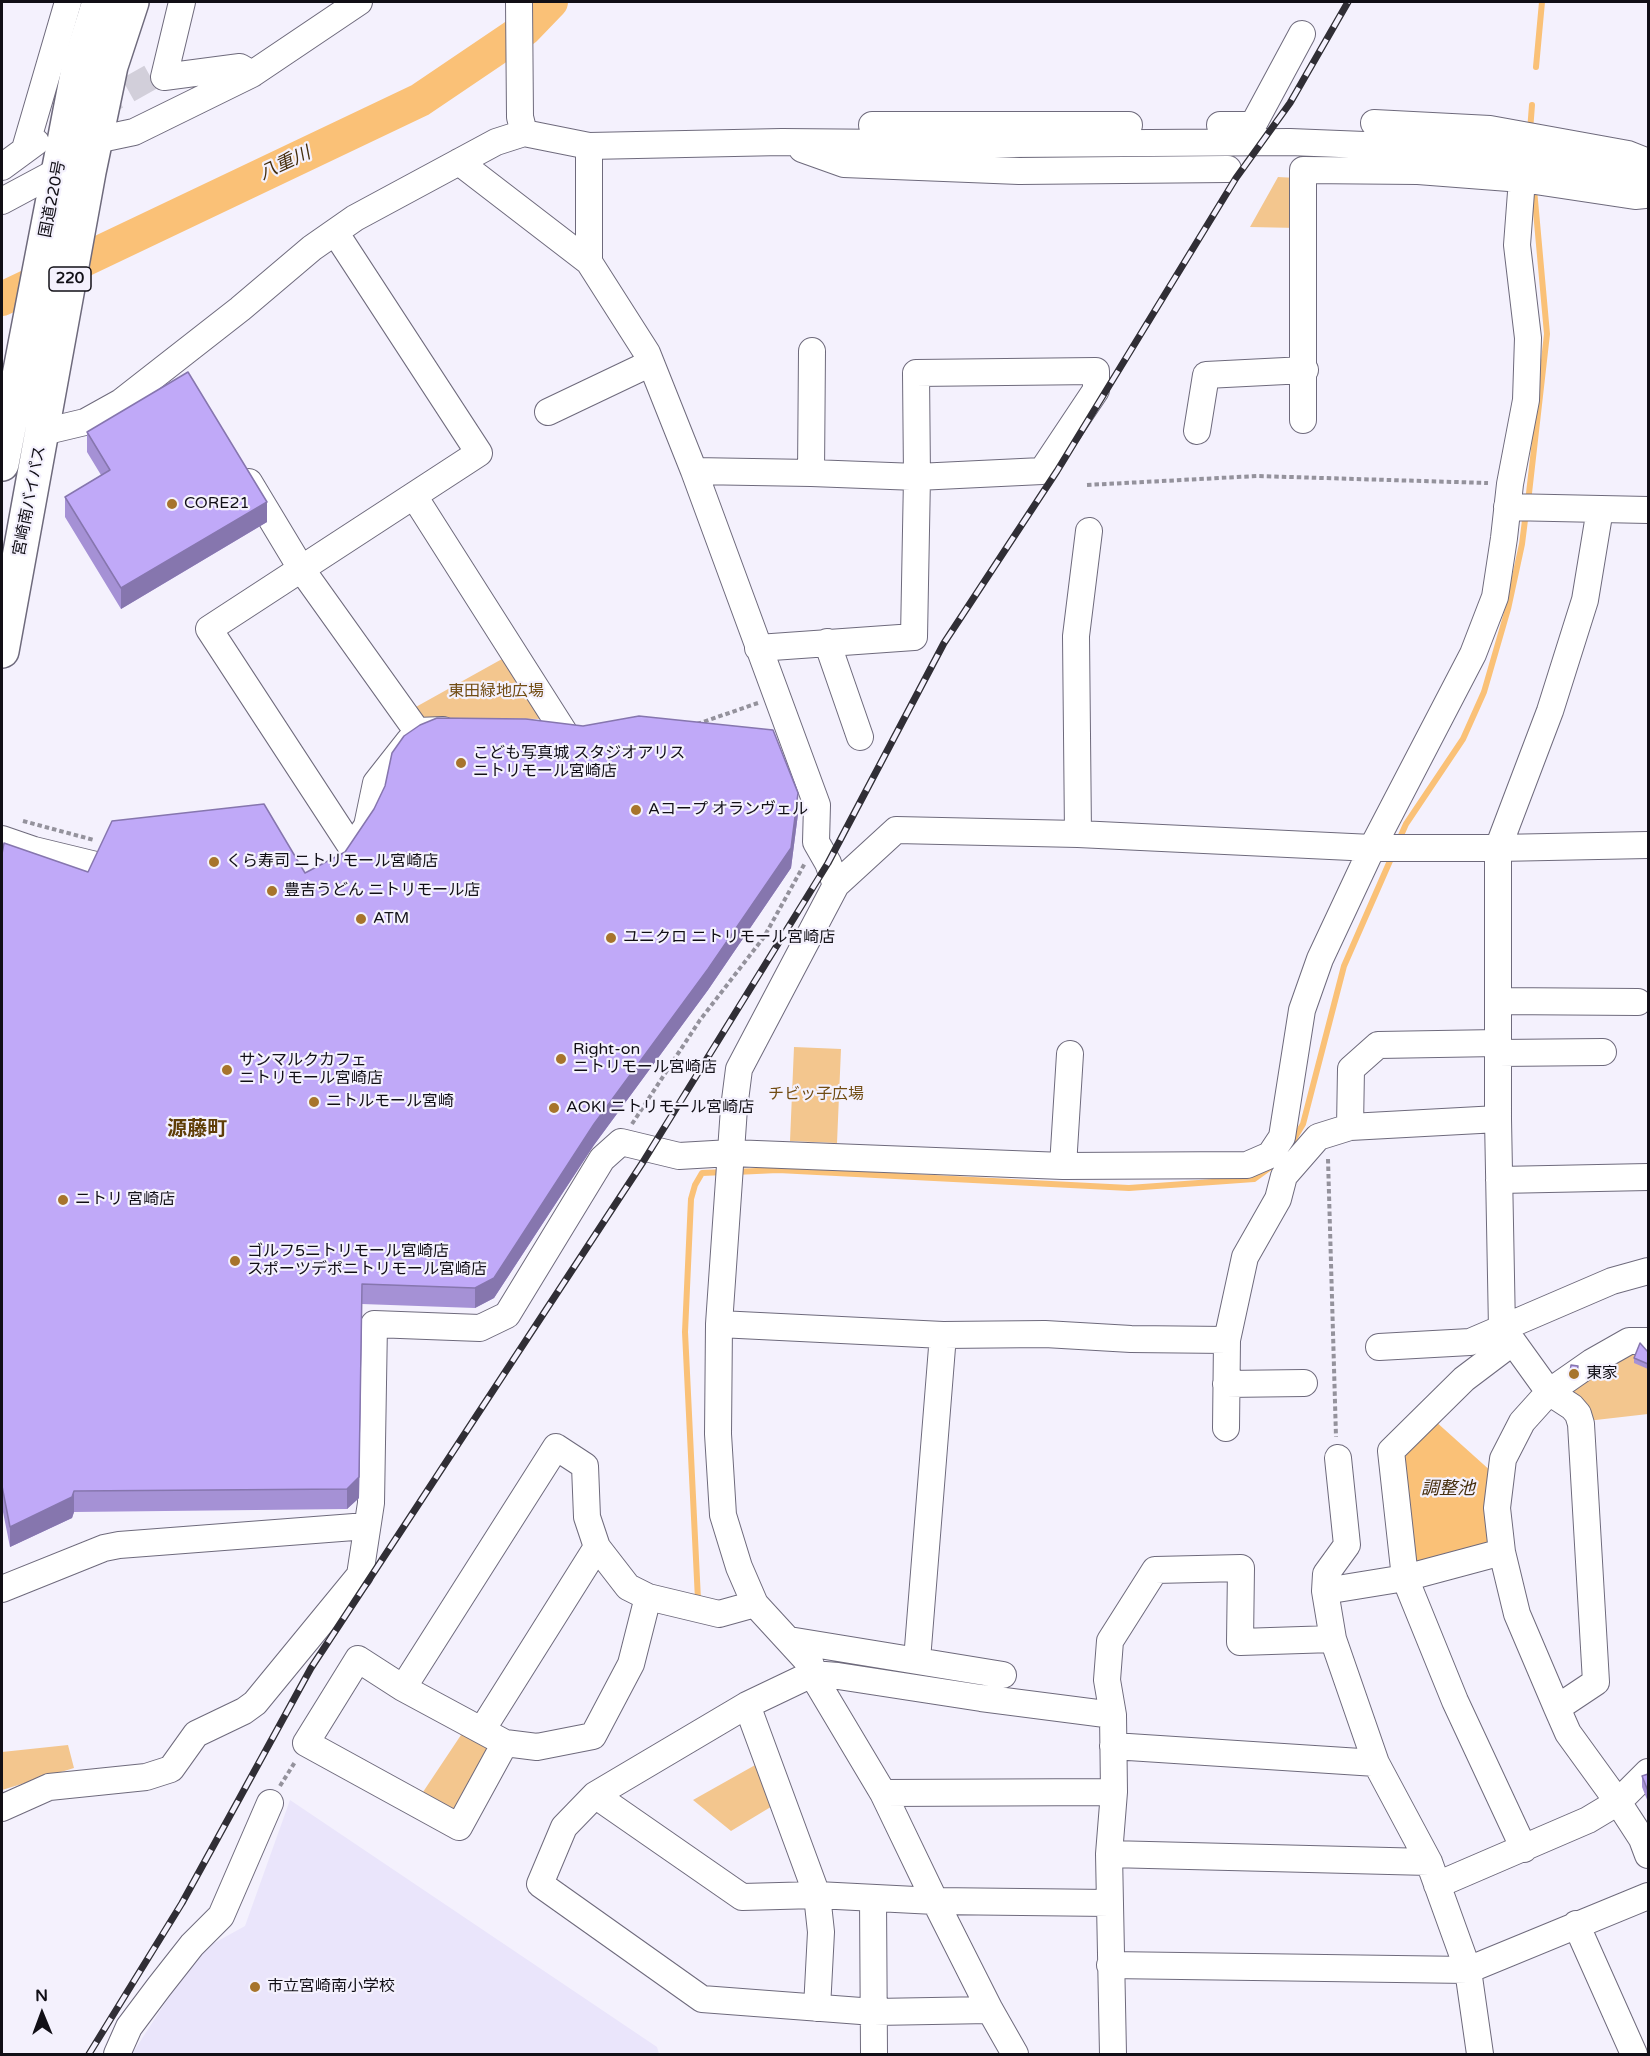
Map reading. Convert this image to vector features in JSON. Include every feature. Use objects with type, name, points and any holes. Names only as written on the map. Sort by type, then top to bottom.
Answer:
[{"type":"highway","name":"国道220号","points":[[51,386],[78,69],[99,2]]},
{"type":"highway","name":"国道220号","points":[[2,464],[14,398],[68,176],[96,140],[111,66],[132,2]]},
{"type":"highway","name":"宮崎南バイパス","points":[[2,651],[51,386]]},
{"type":"street","points":[[2,167],[30,145],[68,2]]},
{"type":"street","points":[[182,2],[157,77],[240,66],[252,74]]},
{"type":"street","points":[[96,140],[134,132],[252,74],[359,2]]},
{"type":"street","points":[[519,2],[522,125]]},
{"type":"street","points":[[782,142],[820,125],[1253,125],[1302,34]]},
{"type":"street","points":[[1374,123],[1490,129],[1628,154],[1648,162]]},
{"type":"street","points":[[522,125],[589,146],[782,142],[1011,144],[1290,142],[1464,148],[1648,177]]},
{"type":"street","points":[[43,432],[85,422],[186,367],[240,309],[312,248],[355,218],[496,142],[522,125]]},
{"type":"street","points":[[782,142],[844,164],[1019,171],[1228,169]]},
{"type":"street","points":[[589,146],[589,262]]},
{"type":"street","points":[[459,162],[589,262],[646,353],[694,471],[817,805],[816,842],[828,863],[836,885]]},
{"type":"street","points":[[1303,420],[1305,370],[1303,170],[1418,171],[1522,179],[1635,196],[1645,195],[1648,189]]},
{"type":"street","points":[[2,201],[68,176]]},
{"type":"street","points":[[1226,1428],[1227,1340],[1245,1257],[1278,1199],[1277,1165],[1302,1010],[1320,959],[1372,848],[1477,644],[1495,597],[1526,390],[1528,338],[1517,245],[1522,179]]},
{"type":"street","points":[[335,232],[479,453],[302,570],[209,628],[352,848],[368,826],[376,783],[417,731]]},
{"type":"street","points":[[811,473],[812,351]]},
{"type":"street","points":[[548,412],[651,363]]},
{"type":"street","points":[[1197,431],[1206,375],[1305,370]]},
{"type":"street","points":[[694,471],[917,477],[1042,471],[1096,390],[1096,371],[916,373],[917,477],[914,637],[758,648]]},
{"type":"street","points":[[237,462],[302,570],[417,731]]},
{"type":"street","points":[[1509,495],[1600,509],[1648,510]]},
{"type":"street","points":[[414,496],[564,732],[538,735],[516,733]]},
{"type":"street","points":[[1502,1329],[1498,1119],[1498,848],[1550,711],[1586,600],[1600,509]]},
{"type":"street","points":[[1078,834],[1076,636],[1089,531]]},
{"type":"street","points":[[827,642],[860,737]]},
{"type":"street","points":[[417,731],[469,731]]},
{"type":"street","points":[[1015,2055],[990,2010],[883,1793],[813,1674],[811,1665],[755,1604],[739,1567],[723,1515],[718,1434],[719,1324],[734,1107],[739,1069],[836,885],[896,830],[1078,834],[1372,848],[1648,845]]},
{"type":"street","points":[[2,839],[34,850],[100,866],[138,896]]},
{"type":"street","points":[[1498,1001],[1638,1002]]},
{"type":"street","points":[[1339,1131],[1350,1069],[1378,1045],[1603,1052]]},
{"type":"street","points":[[1063,1166],[1070,1054]]},
{"type":"street","points":[[2,1808],[49,1787],[146,1777],[171,1769],[196,1734],[244,1711],[255,1703],[360,1575],[371,1503],[374,1324],[480,1328],[507,1315],[602,1159],[621,1142],[679,1156],[731,1153],[1063,1166],[1277,1165],[1318,1137],[1339,1131],[1498,1119]]},
{"type":"street","points":[[1499,1180],[1648,1177]]},
{"type":"street","points":[[1379,1347],[1470,1342],[1612,1281],[1648,1271]]},
{"type":"street","points":[[719,1324],[943,1335],[1045,1334],[1131,1340],[1227,1340]]},
{"type":"street","points":[[917,1660],[943,1335]]},
{"type":"street","points":[[1648,1341],[1629,1341],[1592,1362],[1549,1392],[1522,1422],[1503,1459],[1497,1508],[1502,1552],[1517,1614],[1557,1708],[1568,1733],[1618,1802],[1642,1839],[1648,1855]]},
{"type":"street","points":[[1524,1849],[1455,1701],[1405,1578],[1391,1451],[1464,1379],[1513,1342],[1549,1392],[1572,1407],[1578,1414],[1581,1424],[1596,1682],[1557,1708]]},
{"type":"street","points":[[1226,1384],[1304,1383]]},
{"type":"street","points":[[403,1688],[556,1447],[585,1466],[587,1517],[597,1546],[628,1587],[648,1598],[719,1614],[755,1604]]},
{"type":"street","points":[[1338,1458],[1347,1545],[1326,1574],[1325,1591],[1333,1639],[1376,1763],[1433,1874],[1468,1970],[1480,2055]]},
{"type":"street","points":[[2,1589],[104,1548],[119,1545],[367,1526]]},
{"type":"street","points":[[482,1730],[597,1546]]},
{"type":"street","points":[[1325,1591],[1405,1578],[1502,1552]]},
{"type":"street","points":[[1113,2055],[1109,1854],[1114,1791],[1113,1715],[1107,1680],[1110,1641],[1155,1570],[1241,1568],[1240,1642],[1333,1639]]},
{"type":"street","points":[[506,1743],[459,1827],[306,1743],[358,1659],[403,1688],[506,1743],[537,1748],[593,1736],[631,1664],[648,1598]]},
{"type":"street","points":[[789,1640],[1003,1675]]},
{"type":"street","points":[[990,2010],[874,2012],[702,1999],[540,1884],[564,1827],[595,1795],[747,1705],[813,1674],[1113,1715]]},
{"type":"street","points":[[747,1705],[817,1895],[820,1932],[818,2008]]},
{"type":"street","points":[[1113,1746],[1376,1763]]},
{"type":"street","points":[[1109,1854],[1433,1874],[1524,1849],[1588,1820],[1618,1802],[1648,1772]]},
{"type":"street","points":[[883,1793],[1114,1791]]},
{"type":"street","points":[[595,1795],[742,1898],[817,1895],[1109,1903]]},
{"type":"street","points":[[117,2055],[129,2027],[192,1945],[221,1916],[270,1803]]},
{"type":"street","points":[[1110,1965],[1468,1970],[1648,1896]]},
{"type":"street","points":[[873,1898],[874,2055]]},
{"type":"street","points":[[1576,1924],[1634,2055]]},
{"type":"path","points":[[1087,485],[1257,476],[1509,495]]},
{"type":"path","points":[[688,725],[698,724],[776,697]]},
{"type":"path","points":[[621,1142],[700,1020],[764,937],[816,842]]},
{"type":"path","points":[[1338,1458],[1339,1131]]},
{"type":"path","points":[[270,1803],[306,1743]]},
{"type":"shaded area","points":[[290,1800],[657,2047],[659,2054],[132,2054],[198,1952],[245,1926]]},
{"type":"green space","points":[[1278,177],[1297,178],[1297,228],[1250,227]]},
{"type":"green space","name":"東田緑地広場","points":[[502,659],[550,719],[423,718],[414,708]]},
{"type":"green space","name":"チビッ子広場","points":[[794,1047],[841,1049],[837,1143],[790,1141]]},
{"type":"green space","points":[[1648,1344],[1648,1414],[1587,1421],[1563,1384]]},
{"type":"green space","points":[[465,1729],[493,1749],[457,1813],[421,1795]]},
{"type":"green space","points":[[68,1745],[74,1768],[2,1790],[2,1752]]},
{"type":"green space","points":[[757,1764],[774,1805],[731,1831],[693,1800]]},
{"type":"water","name":"調整池","points":[[1434,1420],[1493,1473],[1491,1546],[1416,1563],[1401,1455]]},
{"type":"building","name":"CORE21","points":[[188,372],[267,502],[121,588],[65,497],[110,470],[87,432]]},
{"type":"building","name":"ニトルモール宮崎","points":[[639,716],[773,730],[798,793],[791,848],[708,969],[594,1124],[494,1278],[475,1288],[362,1284],[359,1477],[347,1489],[74,1491],[72,1497],[10,1527],[2,1486],[2,854],[4,843],[88,872],[112,821],[264,804],[305,873],[345,852],[374,809],[385,786],[392,753],[404,736],[420,725],[437,718],[526,719],[583,726]]},
{"type":"building","points":[[1640,1343],[1648,1352],[1648,1364],[1634,1358]]},
{"type":"building","points":[[1571,1365],[1578,1366],[1577,1374],[1570,1372]]},
{"type":"building","points":[[1648,1774],[1648,1791],[1642,1776]]},
{"type":"waterway","name":"八重川","points":[[2,299],[420,100],[525,29],[551,2]]},
{"type":"waterway","points":[[1536,67],[1542,2]]},
{"type":"waterway","points":[[1530,131],[1532,105]]},
{"type":"waterway","points":[[1528,502],[1547,334],[1534,189]]},
{"type":"waterway","points":[[1398,842],[1406,824],[1463,739],[1484,692],[1508,609],[1522,544],[1526,512]]},
{"type":"waterway","points":[[1281,1161],[1303,1124],[1344,966],[1393,854]]},
{"type":"waterway","points":[[735,1172],[778,1170],[1129,1188],[1254,1179],[1272,1166]]},
{"type":"waterway","points":[[698,1600],[685,1332],[691,1199],[702,1173],[725,1172]]},
{"type":"tunnel","points":[[94,109],[151,77]]},
{"type":"railway","points":[[89,2054],[182,1903],[311,1668],[643,1162],[828,863],[944,643],[1057,471],[1236,178],[1290,103],[1348,2]]},
{"type":"place","name":"CORE21","points":[[172,504]]},
{"type":"place","name":"こども写真城 スタジオアリス ニトリモール宮崎店","points":[[461,763]]},
{"type":"place","name":"Aコープ オランヴェル","points":[[636,810]]},
{"type":"place","name":"くら寿司 ニトリモール宮崎店","points":[[214,862]]},
{"type":"place","name":"豊吉うどん ニトリモール店","points":[[272,891]]},
{"type":"place","name":"ATM","points":[[361,919]]},
{"type":"place","name":"ユニクロ ニトリモール宮崎店","points":[[611,938]]},
{"type":"place","name":"Right-on ニトリモール宮崎店","points":[[561,1059]]},
{"type":"place","name":"サンマルクカフェ ニトリモール宮崎店","points":[[227,1070]]},
{"type":"place","name":"ニトルモール宮崎","points":[[314,1102]]},
{"type":"place","name":"AOKI ニトリモール宮崎店","points":[[554,1108]]},
{"type":"place","name":"ニトリ 宮崎店","points":[[63,1200]]},
{"type":"place","name":"ゴルフ5ニトリモール宮崎店 スポーツデポニトリモール宮崎店","points":[[235,1261]]},
{"type":"place","name":"東家","points":[[1574,1374]]},
{"type":"place","name":"市立宮崎南小学校","points":[[255,1987]]},
{"type":"district","name":"源藤町","points":[[197,1130]]}]
